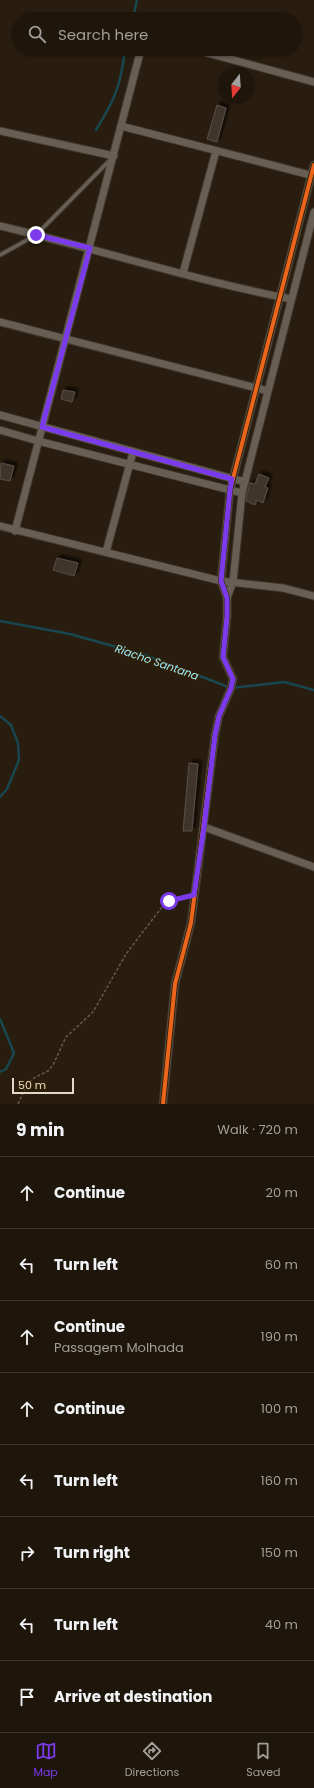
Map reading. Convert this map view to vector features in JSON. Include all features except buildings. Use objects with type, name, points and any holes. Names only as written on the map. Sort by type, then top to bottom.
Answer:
[{"type":"street","points":[[15,531],[139,56]]},
{"type":"street","points":[[219,56],[314,82]]},
{"type":"street","points":[[121,126],[313,176]]},
{"type":"street","points":[[0,131],[114,156]]},
{"type":"street","points":[[183,273],[216,151]]},
{"type":"street","points":[[163,1104],[175,984],[191,922],[215,735],[219,716],[231,688],[233,679],[223,657],[227,617],[227,598],[221,581],[230,490],[313,176],[314,165]]},
{"type":"street","points":[[227,598],[233,582],[244,482],[314,212]]},
{"type":"street","points":[[0,226],[291,299]]},
{"type":"street","points":[[0,322],[268,390]]},
{"type":"street","points":[[0,415],[244,482]]},
{"type":"street","points":[[0,430],[242,493]]},
{"type":"street","points":[[106,552],[133,452]]},
{"type":"street","points":[[0,526],[15,531],[221,581],[283,588],[314,596]]},
{"type":"street","points":[[204,827],[314,867]]},
{"type":"lane","points":[[0,255],[36,235],[114,156]]},
{"type":"path","points":[[18,1104],[27,1084],[34,1078],[48,1071],[53,1065],[66,1037],[93,1012],[126,954],[162,907],[169,901],[194,895]]},
{"type":"waterway","points":[[134,12],[137,0]]},
{"type":"waterway","points":[[96,130],[116,91],[124,56]]},
{"type":"waterway","name":"Riacho Santana","points":[[0,621],[70,634],[145,655],[231,688],[284,682],[314,690]]},
{"type":"waterway","name":"Riacho Santana","points":[[0,716],[11,725],[18,743],[19,760],[7,789],[0,797]]},
{"type":"waterway","points":[[0,1019],[14,1053],[6,1069],[0,1072]]},
{"type":"cycle path","points":[[163,1104],[175,984],[191,923],[215,735],[219,716],[231,688],[233,679],[223,657],[227,617],[227,598],[221,581],[230,490],[314,165]]},
{"type":"route","points":[[36,235],[90,248],[42,427],[232,479],[221,581],[227,598],[227,617],[223,657],[233,679],[231,688],[219,716],[215,735],[194,895],[169,901]]}]
